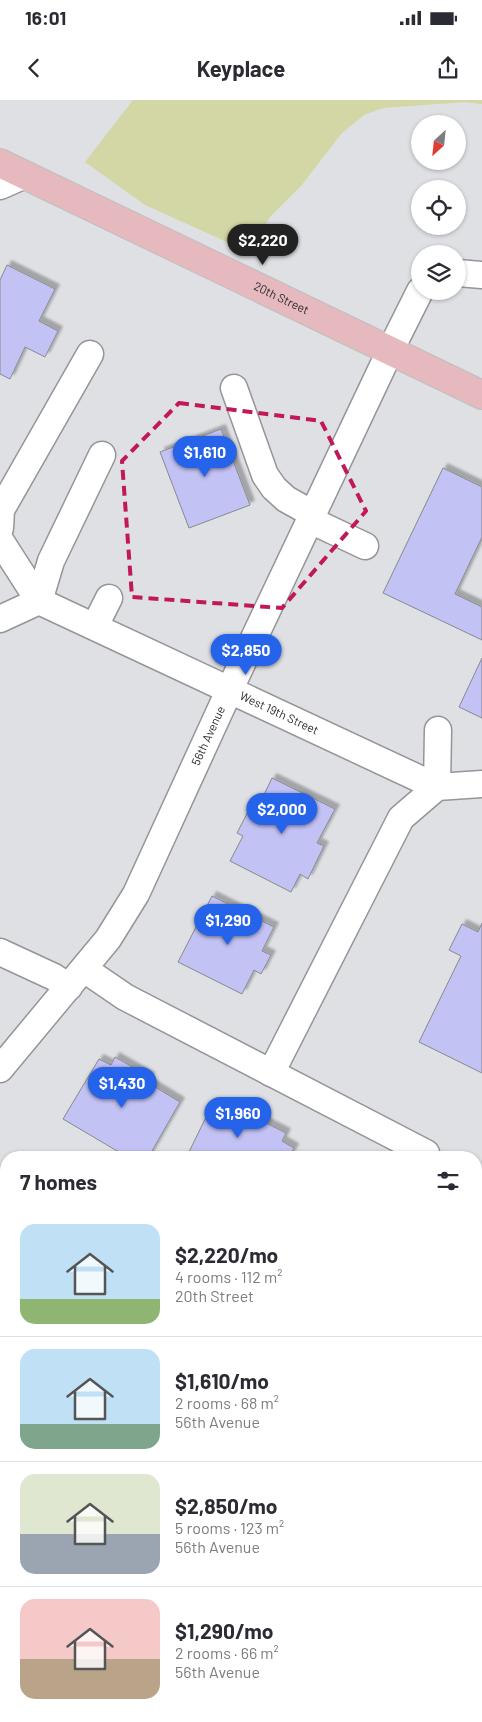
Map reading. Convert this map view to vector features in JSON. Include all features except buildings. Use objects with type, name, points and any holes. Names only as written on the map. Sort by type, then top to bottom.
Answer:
[{"type":"main road","name":"20th Street","points":[[0,163],[482,395]]},
{"type":"street","points":[[0,186],[25,175]]},
{"type":"street","points":[[466,273],[482,275]]},
{"type":"street","name":"56th Avenue","points":[[0,1069],[108,938],[136,894],[229,691],[416,300]]},
{"type":"street","points":[[0,528],[1,510],[90,354]]},
{"type":"street","points":[[234,388],[265,474],[274,488],[312,517],[365,546]]},
{"type":"street","points":[[0,619],[39,601],[51,561],[102,455]]},
{"type":"street","points":[[0,540],[39,601]]},
{"type":"street","points":[[94,626],[109,598]]},
{"type":"street","name":"West 19th Street","points":[[39,601],[436,787]]},
{"type":"street","points":[[436,787],[438,730]]},
{"type":"street","points":[[271,1073],[401,818],[436,787],[482,784]]},
{"type":"street","points":[[0,952],[54,977],[76,978],[125,997],[422,1151]]},
{"type":"highlighted area","points":[[179,403],[321,421],[366,511],[282,608],[132,597],[122,461]]},
{"type":"green space","points":[[133,100],[482,100],[482,104],[465,102],[383,108],[364,115],[342,133],[301,186],[270,217],[249,252],[145,205],[85,162]]}]
